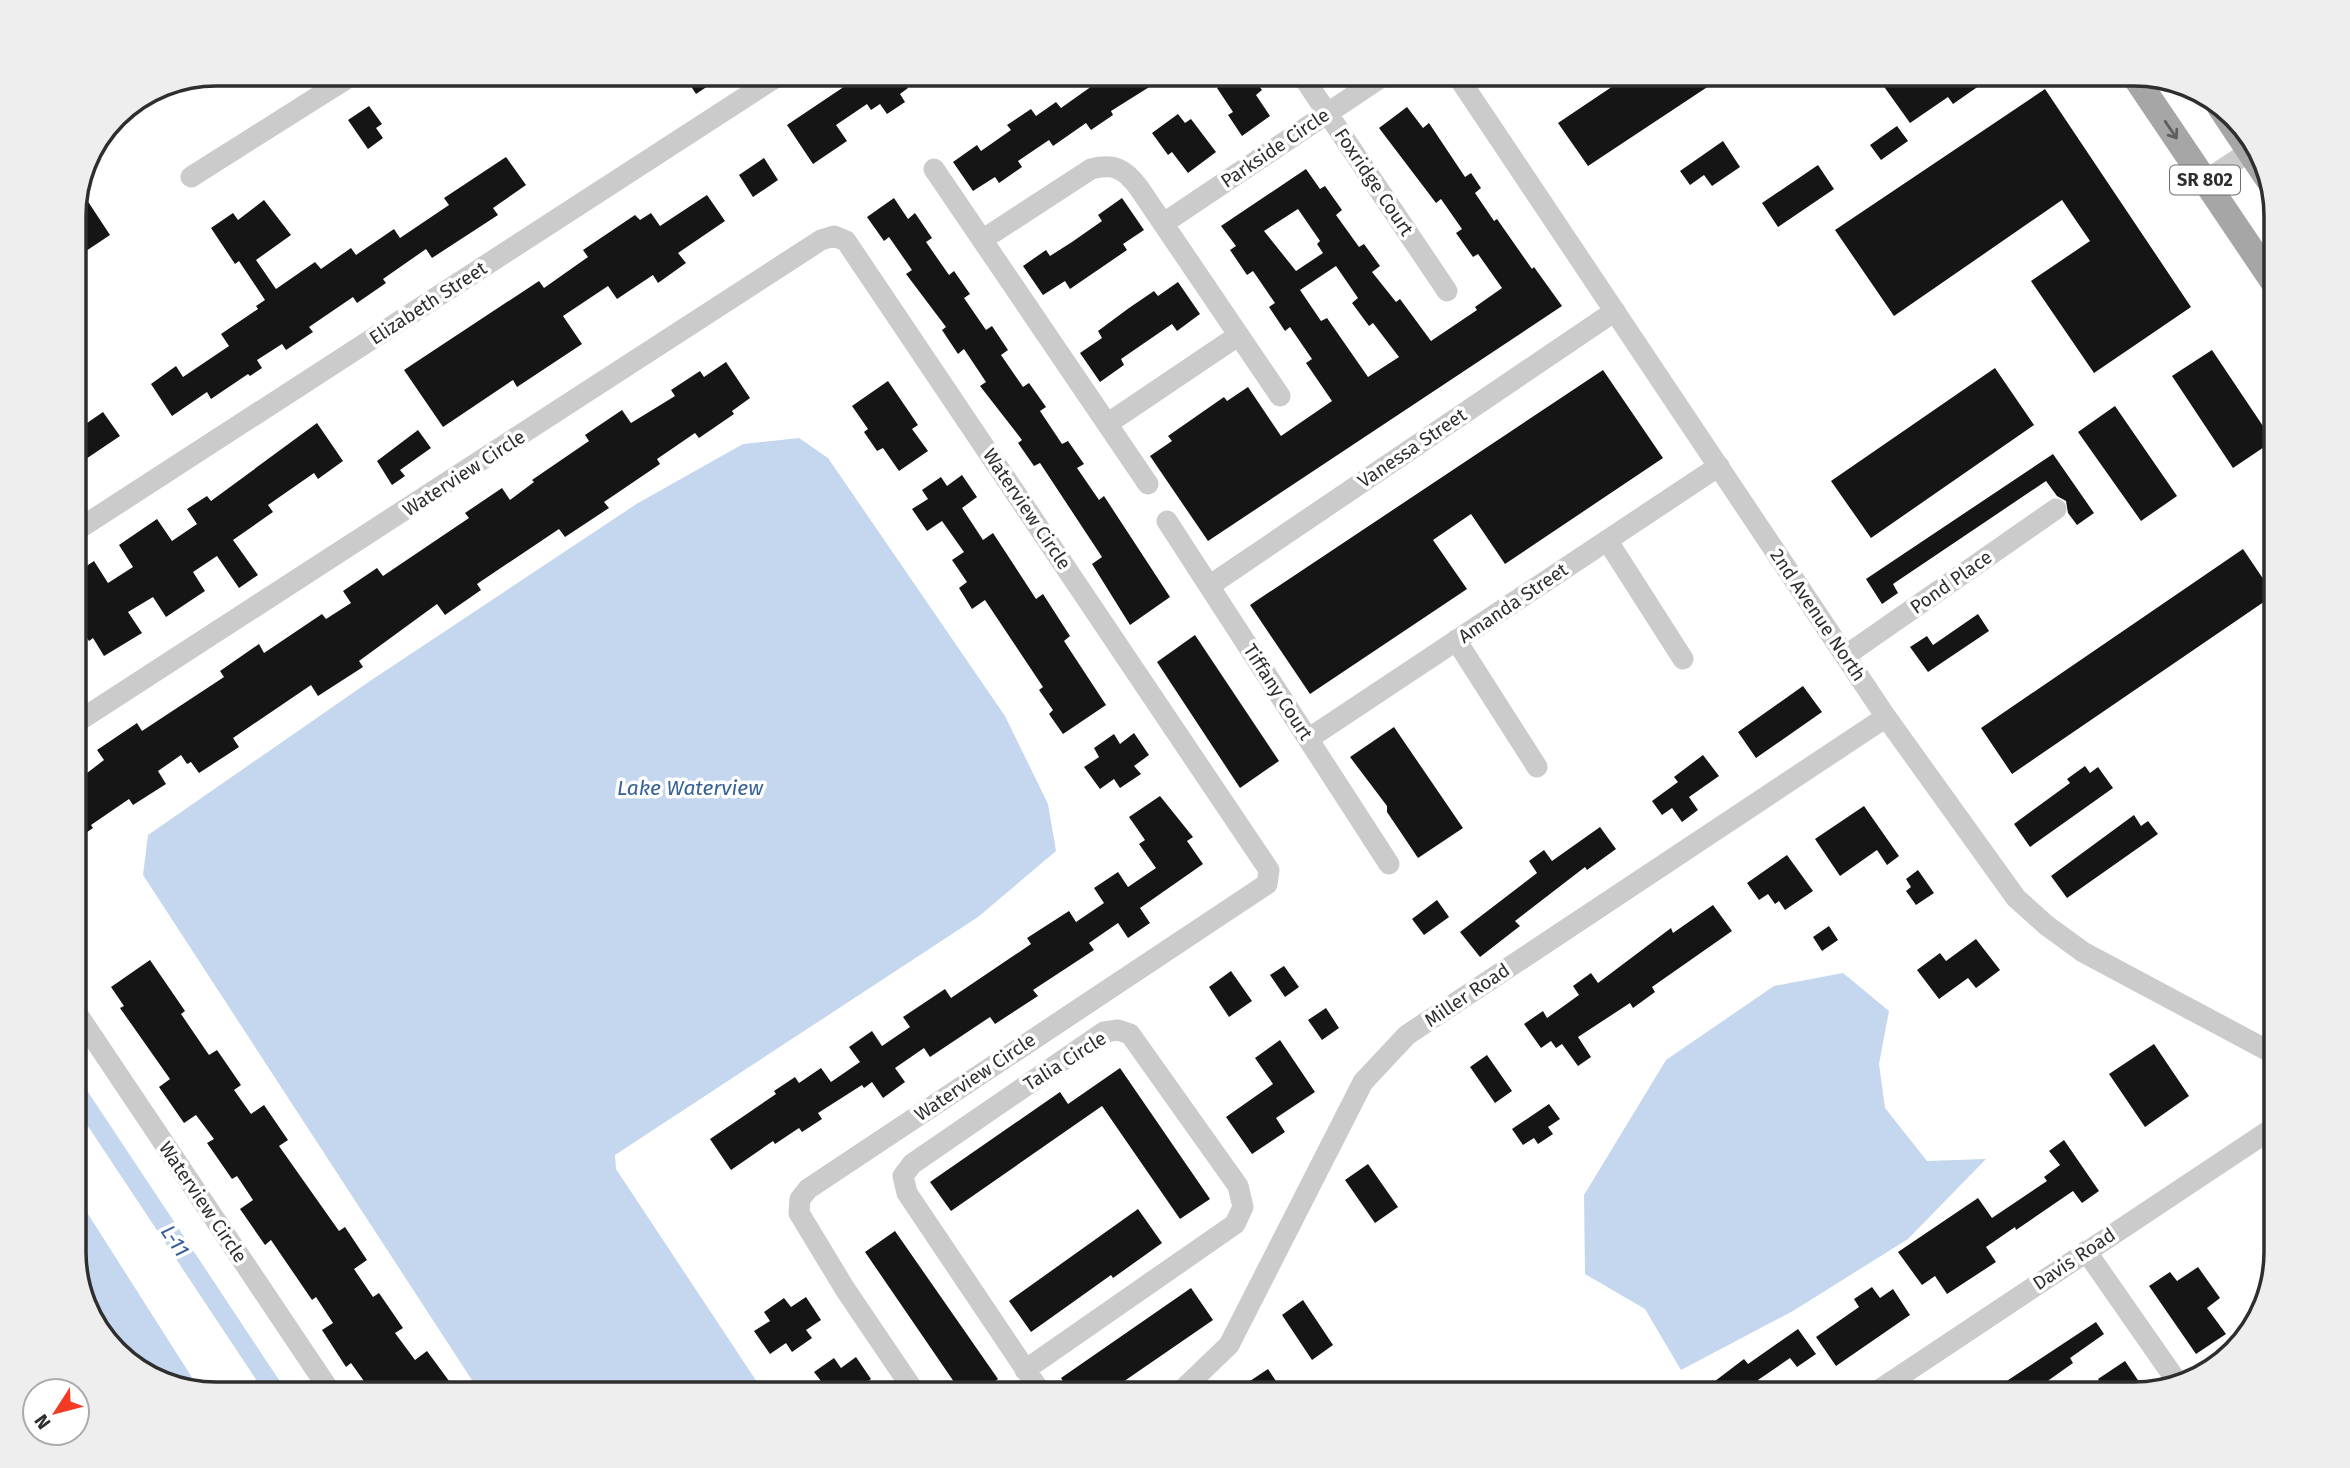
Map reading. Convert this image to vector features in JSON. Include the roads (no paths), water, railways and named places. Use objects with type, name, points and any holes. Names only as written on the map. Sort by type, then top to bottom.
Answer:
[{"type":"main road","name":"SR 802","points":[[2142,86],[2264,268]]},
{"type":"street","points":[[191,177],[335,86]]},
{"type":"street","name":"Elizabeth Street","points":[[86,524],[762,86]]},
{"type":"street","name":"Foxridge Court","points":[[1309,86],[1447,291]]},
{"type":"street","name":"Parkside Circle","points":[[1164,223],[1368,86]]},
{"type":"street","name":"2nd Avenue North","points":[[1464,86],[1886,717],[2016,898],[2046,925],[2083,952],[2264,1049]]},
{"type":"street","points":[[2206,180],[2248,152]]},
{"type":"street","points":[[982,240],[1090,169],[1105,165],[1118,167],[1129,174],[1164,223],[1280,396]]},
{"type":"street","points":[[934,169],[1148,484]]},
{"type":"street","name":"Waterview Circle","points":[[86,716],[821,240],[834,236],[846,241],[1269,870],[1267,884],[808,1189],[800,1199],[799,1213],[845,1289],[907,1382]]},
{"type":"street","name":"Vanessa Street","points":[[1209,586],[1615,311]]},
{"type":"street","points":[[1107,424],[1239,335]]},
{"type":"street","name":"Amanda Street","points":[[1308,739],[1719,466]]},
{"type":"street","name":"Pond Place","points":[[1846,656],[2056,509]]},
{"type":"street","name":"Tiffany Court","points":[[1167,520],[1389,864]]},
{"type":"street","points":[[1607,540],[1683,659]]},
{"type":"street","points":[[1456,640],[1537,767]]},
{"type":"street","name":"Miller Road","points":[[1191,1382],[1229,1345],[1363,1082],[1407,1035],[1886,717]]},
{"type":"street","name":"Waterview Circle","points":[[86,1027],[323,1382]]},
{"type":"street","name":"Talia Circle","points":[[1026,1370],[1236,1224],[1243,1207],[1238,1186],[1130,1034],[1118,1030],[1104,1032],[912,1164],[903,1176],[907,1193],[1034,1382]]},
{"type":"street","name":"Davis Road","points":[[1892,1382],[2264,1134]]},
{"type":"street","points":[[2086,1251],[2173,1376]]},
{"type":"water","name":"Lake Waterview","points":[[799,438],[828,458],[1005,716],[1048,804],[1056,851],[978,917],[615,1155],[616,1169],[757,1382],[473,1382],[143,875],[148,835],[370,681],[638,503],[743,444]]},
{"type":"water","points":[[1843,973],[1889,1011],[1879,1064],[1885,1108],[1927,1161],[1986,1159],[1908,1239],[1793,1311],[1681,1370],[1645,1309],[1585,1274],[1584,1195],[1666,1060],[1774,986]]},
{"type":"water","points":[[86,1211],[194,1380],[151,1365],[130,1350],[108,1325],[99,1310],[88,1278]]},
{"type":"waterway","name":"L-11","points":[[86,1106],[269,1382]]}]
